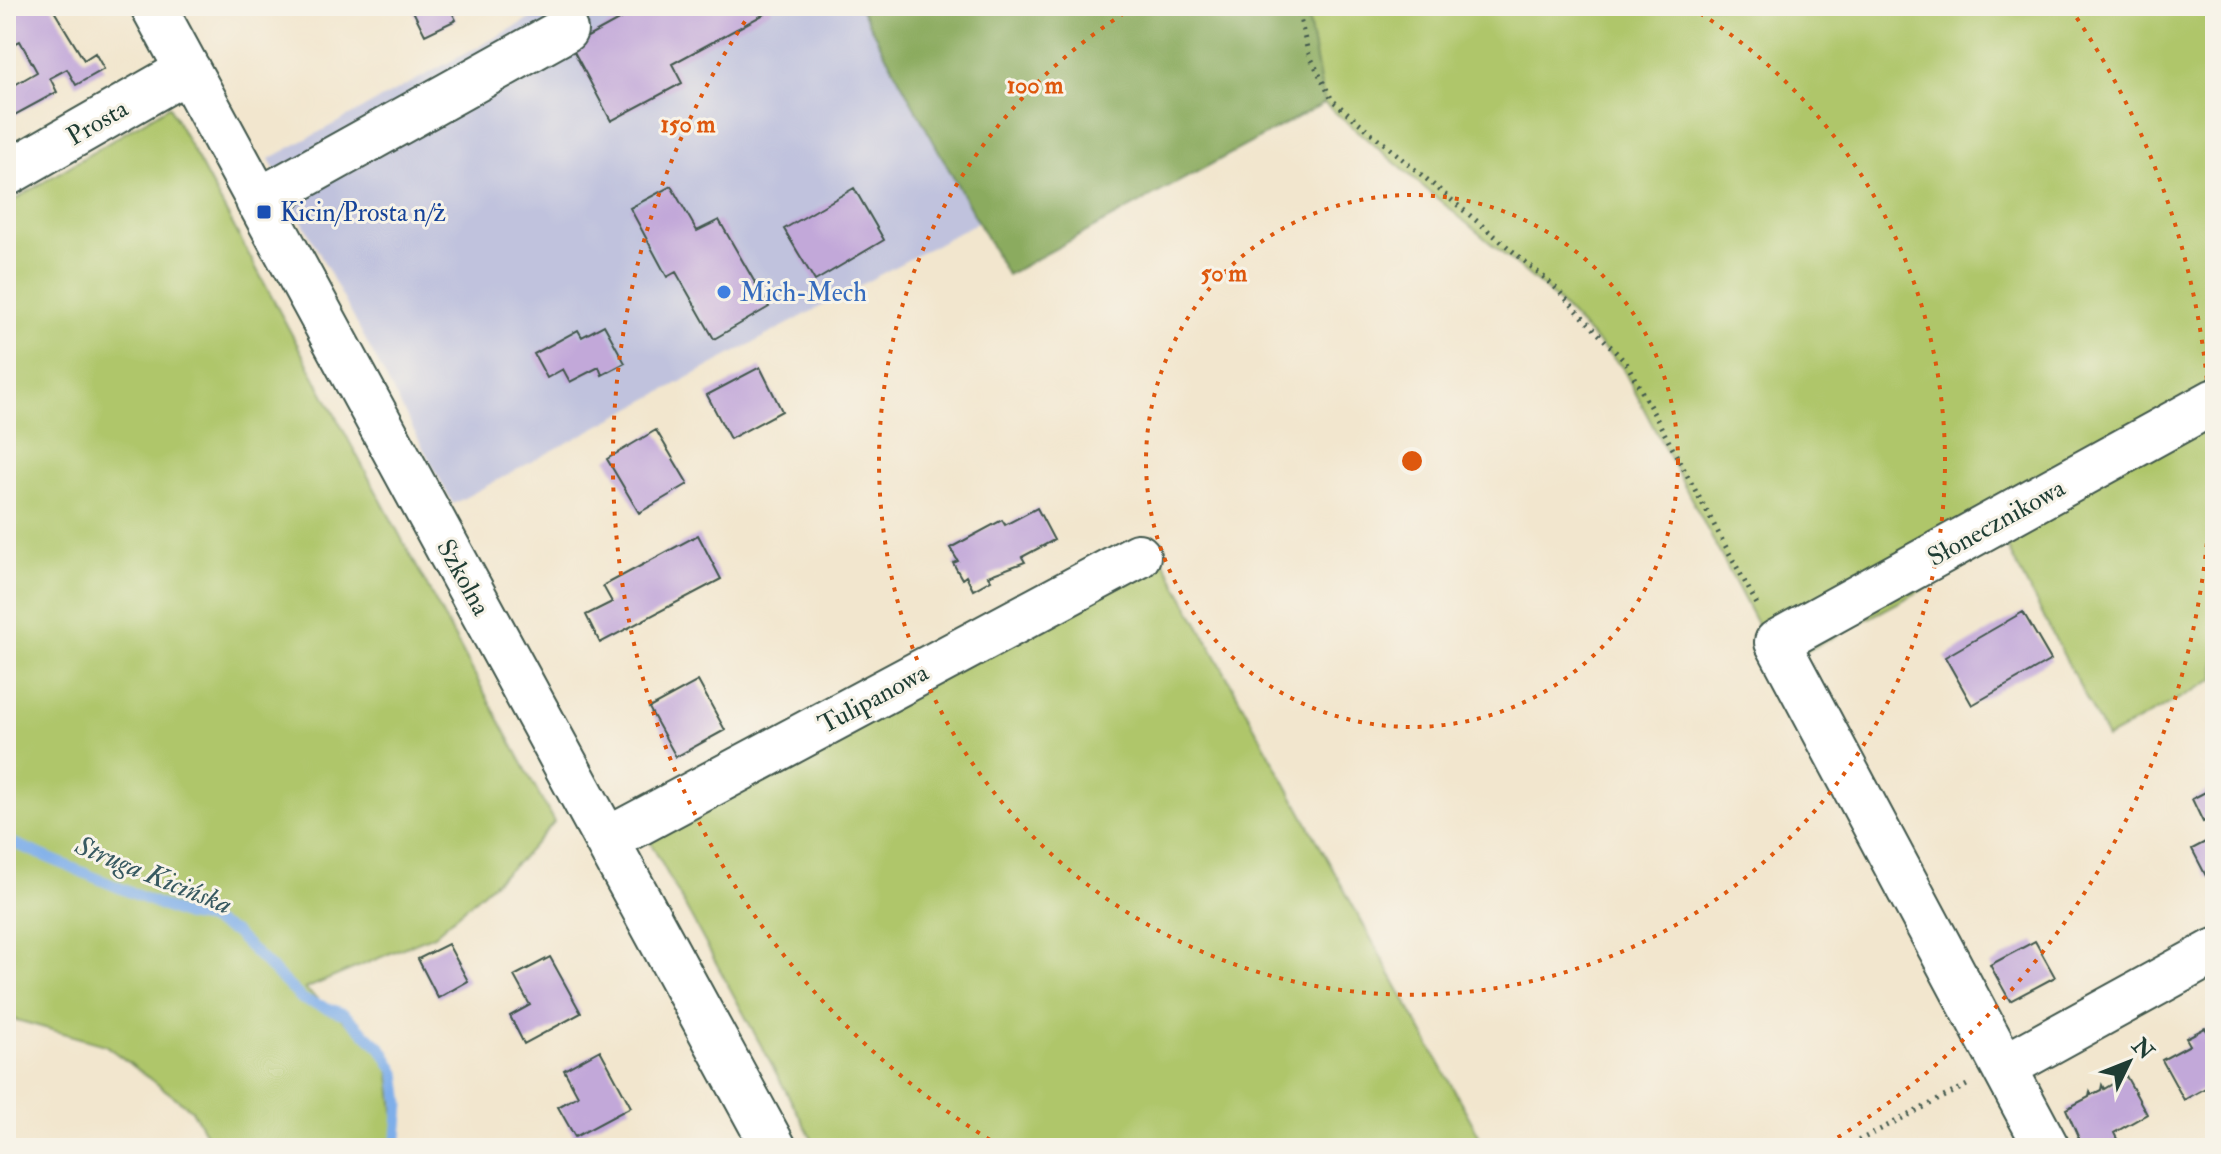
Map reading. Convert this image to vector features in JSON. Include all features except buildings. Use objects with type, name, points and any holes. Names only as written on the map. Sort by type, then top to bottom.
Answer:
[{"type":"street","name":"Szkolna","points":[[153,6],[774,1148]]},
{"type":"street","points":[[258,201],[565,30]]},
{"type":"street","name":"Prosta","points":[[6,174],[188,70]]},
{"type":"street","name":"Słonecznikowa","points":[[1777,642],[2215,401]]},
{"type":"street","name":"Tulipanowa","points":[[607,840],[1138,556]]},
{"type":"street","points":[[1777,642],[2047,1148]]},
{"type":"street","points":[[2004,1067],[2215,951]]},
{"type":"path","points":[[1297,6],[1308,52],[1332,100],[1552,284],[1627,364],[1777,642]]},
{"type":"path","points":[[1844,1148],[2004,1067]]},
{"type":"shaded area","points":[[554,6],[859,6],[978,222],[453,504],[269,159]]},
{"type":"green space","points":[[859,6],[1306,6],[1324,103],[1007,275]]},
{"type":"green space","points":[[1306,6],[2215,6],[2215,679],[2107,738],[2006,545],[1779,666],[1622,367],[1545,289],[1324,103]]},
{"type":"green space","points":[[169,106],[554,822],[522,858],[434,935],[305,989],[388,1056],[398,1148],[214,1148],[192,1110],[105,1045],[6,1017],[6,205]]},
{"type":"green space","points":[[1157,549],[1486,1148],[817,1148],[649,840]]},
{"type":"waterway","name":"Struga Kicińska","points":[[6,840],[184,915],[206,919],[234,932],[302,999],[344,1014],[382,1049],[396,1073],[400,1104],[396,1148]]},
{"type":"place","name":"Kicin/Prosta n/ż","points":[[264,212]]},
{"type":"place","name":"Mich-Mech","points":[[724,292]]}]
